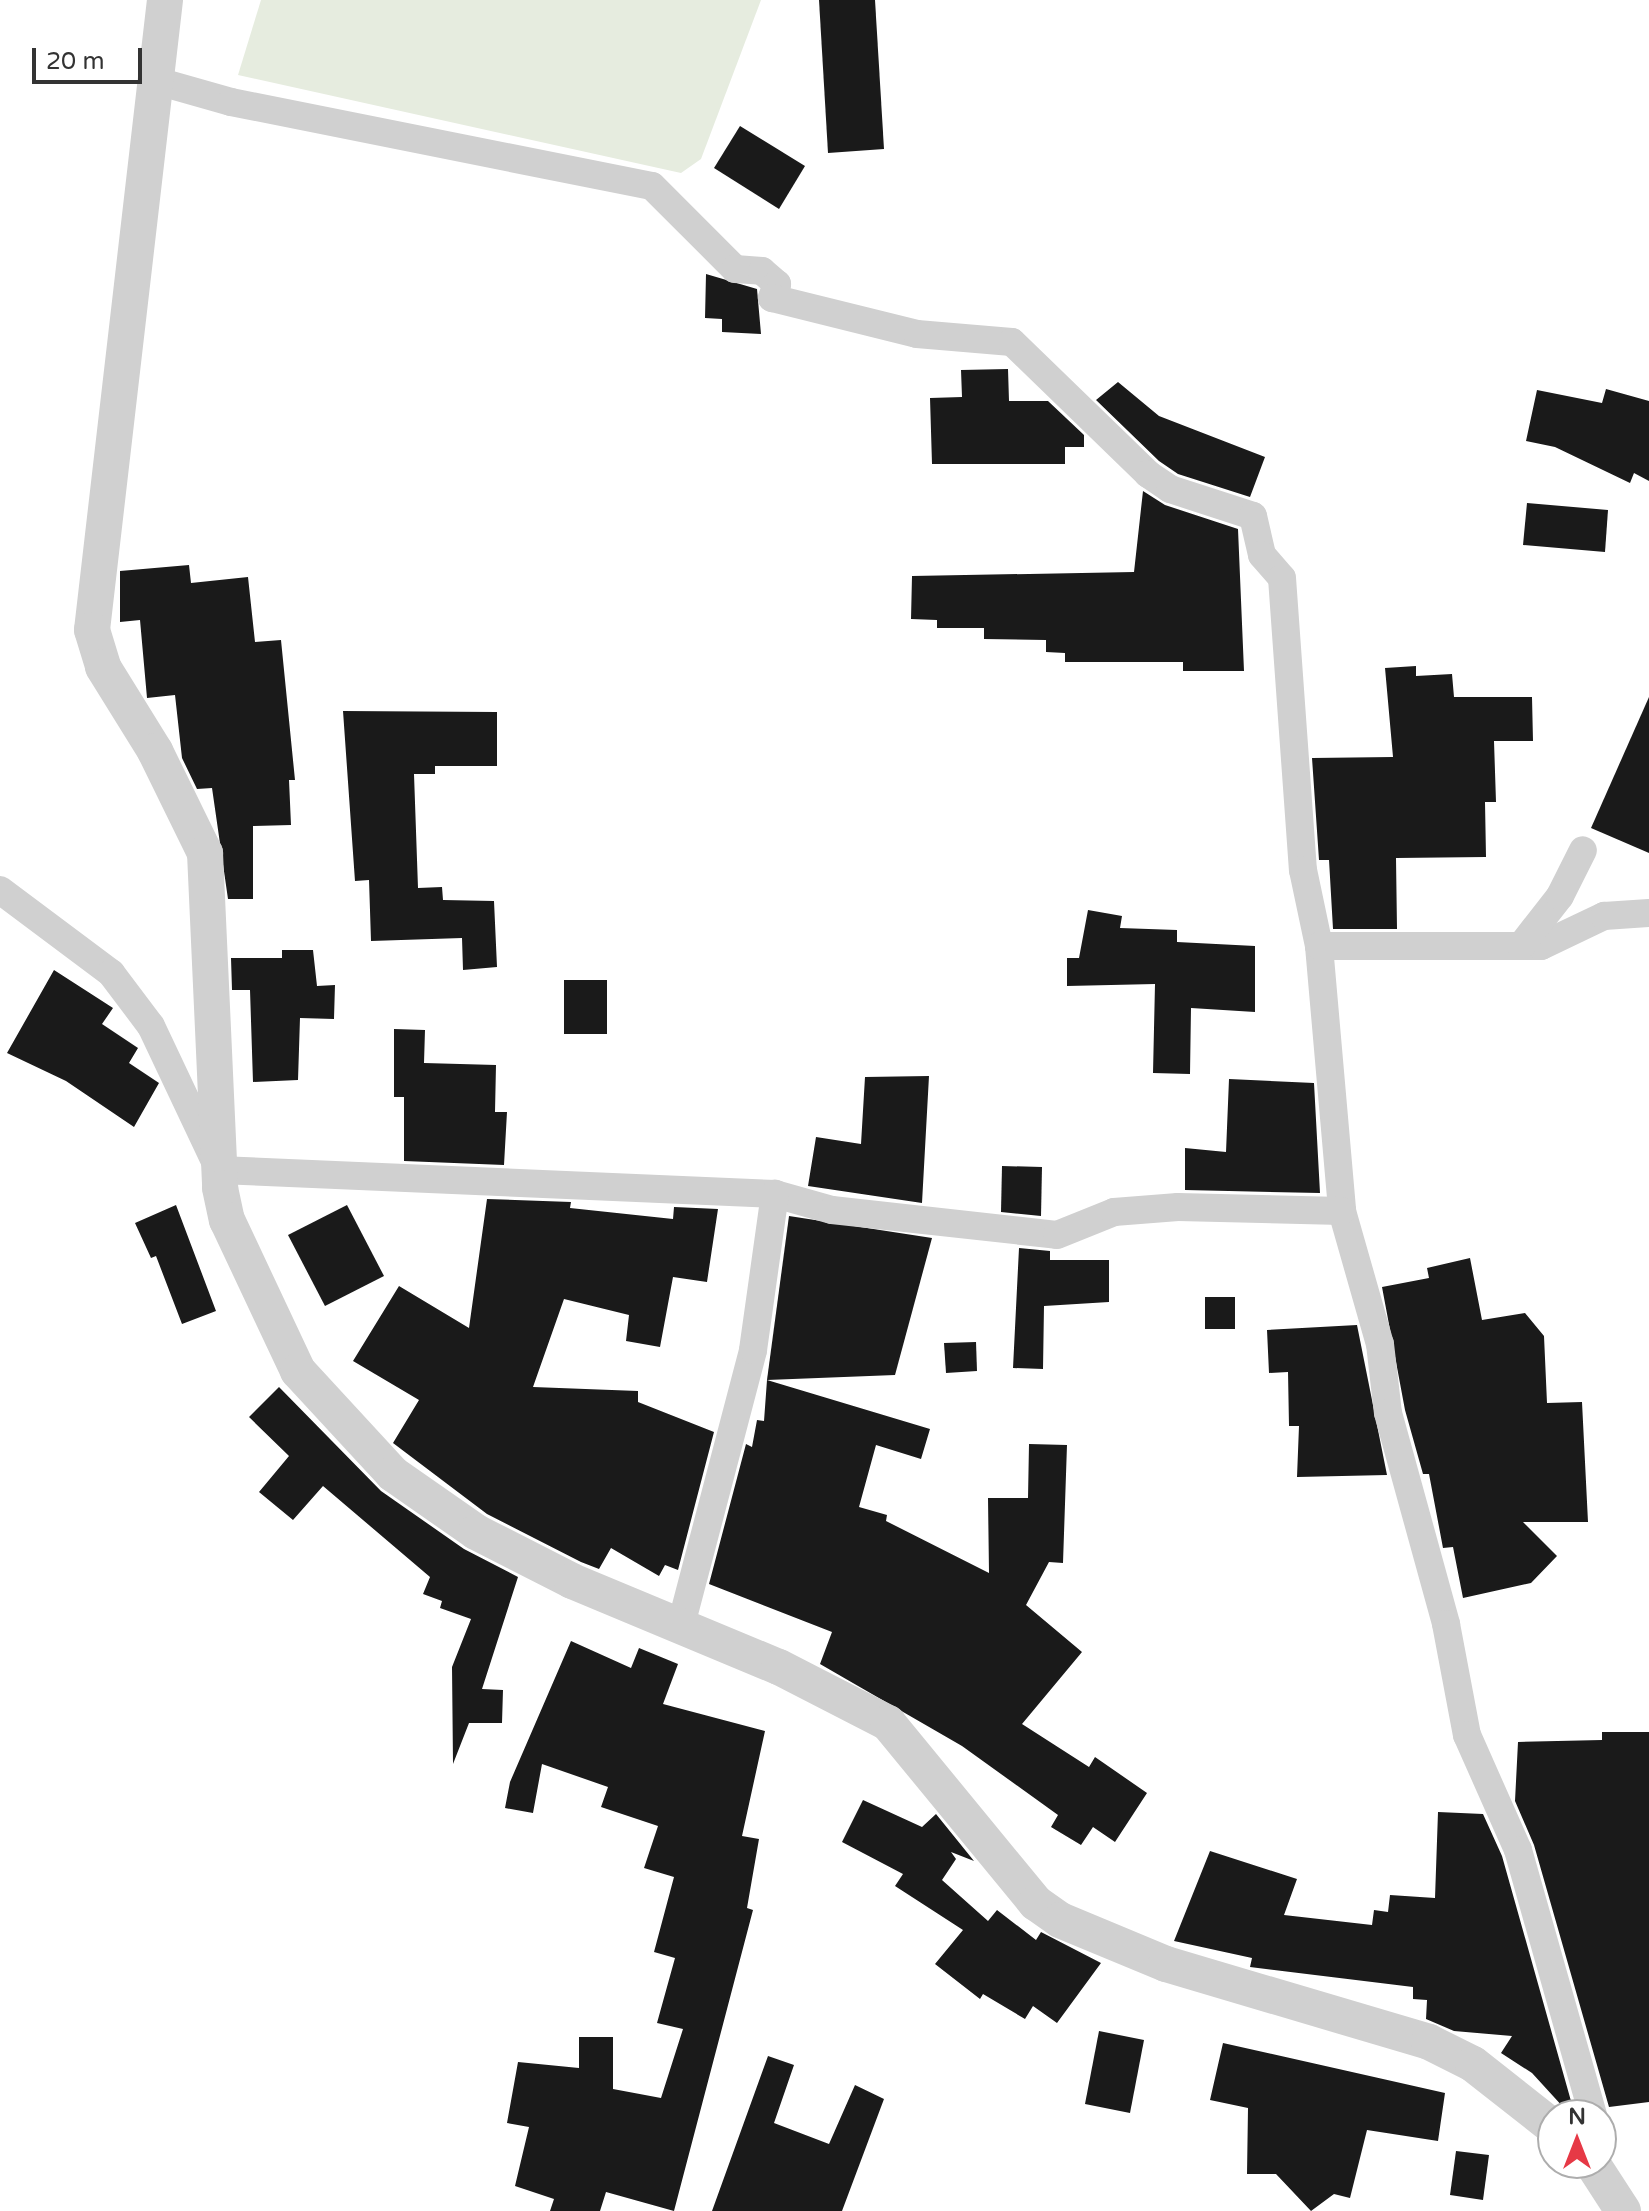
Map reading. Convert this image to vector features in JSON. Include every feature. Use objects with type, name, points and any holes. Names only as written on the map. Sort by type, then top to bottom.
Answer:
[{"type":"street","points":[[165,0],[92,630],[103,667],[155,751],[205,853],[219,1170],[227,1220],[286,1351],[331,1413],[383,1464],[476,1532],[572,1581],[681,1625],[888,1723],[1036,1903],[1060,1920],[1166,1964],[1429,2042],[1473,2064],[1537,2114]]},
{"type":"street","points":[[157,81],[231,102],[652,186],[735,269],[762,271],[777,284],[772,298],[917,334],[1012,342],[1148,474],[1170,489],[1253,516],[1262,555],[1282,578],[1303,870],[1319,946],[1342,1211],[1380,1344],[1388,1413],[1446,1624],[1467,1735],[1518,1850],[1588,2099]]},
{"type":"street","points":[[1521,946],[1560,896],[1583,850]]},
{"type":"street","points":[[0,890],[111,973],[151,1026],[219,1170]]},
{"type":"street","points":[[1319,946],[1541,946],[1604,916],[1649,913]]},
{"type":"street","points":[[219,1170],[775,1194],[832,1210],[1057,1235],[1114,1212],[1178,1207],[1342,1211]]},
{"type":"street","points":[[681,1625],[753,1350],[775,1194]]},
{"type":"street","points":[[1603,2179],[1623,2211]]},
{"type":"shaded area","points":[[261,0],[761,0],[701,159],[681,173],[238,75]]},
{"type":"building","points":[[819,0],[875,0],[884,149],[828,153]]},
{"type":"building","points":[[740,126],[805,166],[779,209],[714,168]]},
{"type":"building","points":[[706,274],[757,289],[761,334],[722,332],[722,319],[705,318]]},
{"type":"building","points":[[1008,369],[1009,401],[1048,401],[1084,435],[1084,447],[1065,447],[1065,464],[932,464],[930,398],[962,397],[961,370]]},
{"type":"building","points":[[1118,382],[1159,416],[1265,457],[1250,497],[1178,474],[1159,461],[1096,400]]},
{"type":"building","points":[[1606,389],[1649,401],[1649,481],[1634,473],[1630,483],[1555,447],[1526,441],[1537,390],[1602,403]]},
{"type":"building","points":[[1143,491],[1165,505],[1238,529],[1244,671],[1183,671],[1183,662],[1065,662],[1065,653],[1046,652],[1046,640],[984,639],[984,628],[937,628],[937,620],[911,619],[912,576],[1134,572]]},
{"type":"building","points":[[1527,503],[1608,510],[1605,552],[1523,545]]},
{"type":"building","points":[[189,565],[191,583],[248,577],[255,642],[281,640],[295,780],[289,780],[291,825],[253,826],[253,899],[228,899],[212,788],[197,789],[182,758],[175,695],[147,698],[140,620],[120,622],[120,571]]},
{"type":"building","points":[[1416,666],[1416,676],[1452,674],[1454,697],[1532,697],[1533,741],[1494,741],[1496,802],[1485,802],[1486,857],[1396,858],[1397,929],[1333,929],[1329,860],[1319,860],[1312,758],[1393,757],[1385,668]]},
{"type":"building","points":[[1649,697],[1649,853],[1591,828]]},
{"type":"building","points":[[343,711],[497,712],[497,766],[435,766],[435,774],[414,774],[418,888],[442,887],[443,900],[494,901],[497,967],[463,970],[462,938],[371,941],[369,880],[355,881]]},
{"type":"building","points":[[1088,910],[1122,916],[1120,928],[1177,930],[1177,942],[1255,946],[1255,1012],[1191,1008],[1190,1074],[1153,1073],[1155,984],[1067,986],[1067,958],[1079,958]]},
{"type":"building","points":[[282,950],[313,950],[317,986],[335,985],[334,1019],[300,1018],[298,1080],[253,1082],[250,990],[232,990],[231,958],[282,958]]},
{"type":"building","points":[[54,970],[113,1008],[102,1024],[138,1048],[129,1063],[159,1083],[134,1127],[66,1081],[7,1053]]},
{"type":"building","points":[[564,980],[607,980],[607,1034],[564,1034]]},
{"type":"building","points":[[394,1029],[425,1030],[424,1063],[496,1065],[495,1112],[507,1112],[504,1165],[404,1161],[404,1097],[394,1097]]},
{"type":"building","points":[[929,1076],[922,1203],[808,1186],[816,1137],[861,1144],[865,1077]]},
{"type":"building","points":[[1229,1079],[1314,1083],[1320,1193],[1185,1190],[1185,1148],[1226,1152]]},
{"type":"building","points":[[1002,1166],[1042,1167],[1041,1216],[1001,1212]]},
{"type":"building","points":[[487,1199],[571,1202],[570,1208],[673,1219],[674,1207],[718,1209],[707,1282],[673,1277],[660,1347],[626,1341],[629,1315],[564,1299],[533,1387],[638,1391],[638,1402],[714,1432],[678,1570],[665,1565],[659,1576],[611,1548],[599,1569],[581,1562],[487,1514],[393,1443],[419,1400],[353,1361],[399,1286],[469,1328]]},
{"type":"building","points":[[176,1205],[216,1311],[182,1324],[156,1256],[151,1258],[135,1223]]},
{"type":"building","points":[[347,1205],[384,1276],[325,1306],[288,1235]]},
{"type":"building","points":[[789,1216],[932,1238],[895,1375],[767,1380]]},
{"type":"building","points":[[1019,1248],[1050,1251],[1050,1260],[1109,1260],[1109,1302],[1044,1306],[1043,1369],[1013,1368]]},
{"type":"building","points":[[1470,1258],[1482,1320],[1525,1313],[1544,1336],[1547,1403],[1582,1402],[1588,1522],[1523,1522],[1557,1556],[1531,1583],[1463,1598],[1453,1547],[1443,1548],[1429,1474],[1423,1474],[1405,1410],[1382,1287],[1429,1278],[1427,1268]]},
{"type":"building","points":[[1205,1297],[1235,1297],[1235,1329],[1205,1329]]},
{"type":"building","points":[[1357,1325],[1387,1475],[1297,1477],[1299,1426],[1289,1426],[1288,1372],[1269,1373],[1267,1330]]},
{"type":"building","points":[[976,1342],[977,1371],[946,1373],[944,1343]]},
{"type":"building","points":[[767,1380],[930,1429],[921,1459],[876,1445],[859,1507],[887,1515],[886,1521],[989,1573],[988,1498],[1028,1498],[1029,1444],[1067,1445],[1063,1563],[1049,1562],[1026,1605],[1082,1652],[1022,1724],[1089,1767],[1095,1757],[1147,1793],[1115,1842],[1093,1827],[1081,1845],[1051,1827],[1058,1815],[962,1746],[820,1664],[832,1632],[709,1584],[746,1444],[752,1447],[757,1420],[764,1421]]},
{"type":"building","points":[[279,1387],[381,1491],[464,1549],[518,1577],[482,1689],[503,1690],[502,1723],[469,1723],[453,1764],[452,1667],[471,1619],[440,1608],[442,1601],[423,1594],[430,1577],[323,1486],[293,1520],[259,1492],[289,1456],[249,1417]]},
{"type":"building","points":[[571,1641],[631,1668],[639,1648],[678,1664],[663,1704],[765,1731],[742,1836],[759,1839],[747,1908],[753,1910],[674,2211],[606,2192],[600,2211],[550,2211],[554,2199],[515,2186],[529,2127],[507,2123],[518,2062],[579,2068],[579,2037],[613,2037],[613,2089],[661,2098],[683,2029],[657,2023],[675,1958],[654,1952],[674,1877],[644,1868],[658,1826],[601,1807],[608,1787],[542,1764],[533,1813],[505,1808],[510,1782]]},
{"type":"building","points":[[1602,1732],[1649,1732],[1649,2102],[1617,2106],[1617,2099],[1607,2099],[1534,1845],[1515,1801],[1518,1742],[1602,1740]]},
{"type":"building","points":[[863,1800],[922,1827],[936,1814],[974,1861],[951,1852],[956,1859],[942,1880],[988,1921],[997,1910],[1036,1940],[1041,1932],[1101,1963],[1057,2023],[1033,2006],[1025,2019],[983,1994],[980,1999],[935,1964],[963,1930],[895,1886],[903,1874],[842,1842]]},
{"type":"building","points":[[1438,1812],[1483,1814],[1502,1856],[1570,2099],[1556,2099],[1532,2073],[1501,2053],[1512,2036],[1454,2031],[1426,2019],[1427,2000],[1413,1999],[1413,1987],[1250,1967],[1252,1958],[1174,1941],[1210,1851],[1297,1879],[1284,1915],[1372,1925],[1374,1910],[1388,1912],[1390,1895],[1435,1898]]},
{"type":"building","points":[[1099,2031],[1144,2040],[1130,2113],[1085,2104]]},
{"type":"building","points":[[1223,2043],[1445,2093],[1438,2141],[1367,2130],[1350,2198],[1334,2194],[1311,2211],[1276,2174],[1247,2174],[1248,2108],[1210,2100]]},
{"type":"building","points":[[768,2056],[794,2065],[774,2123],[829,2144],[855,2085],[884,2099],[842,2211],[712,2211]]},
{"type":"building","points":[[1456,2151],[1489,2155],[1483,2200],[1450,2195]]}]
